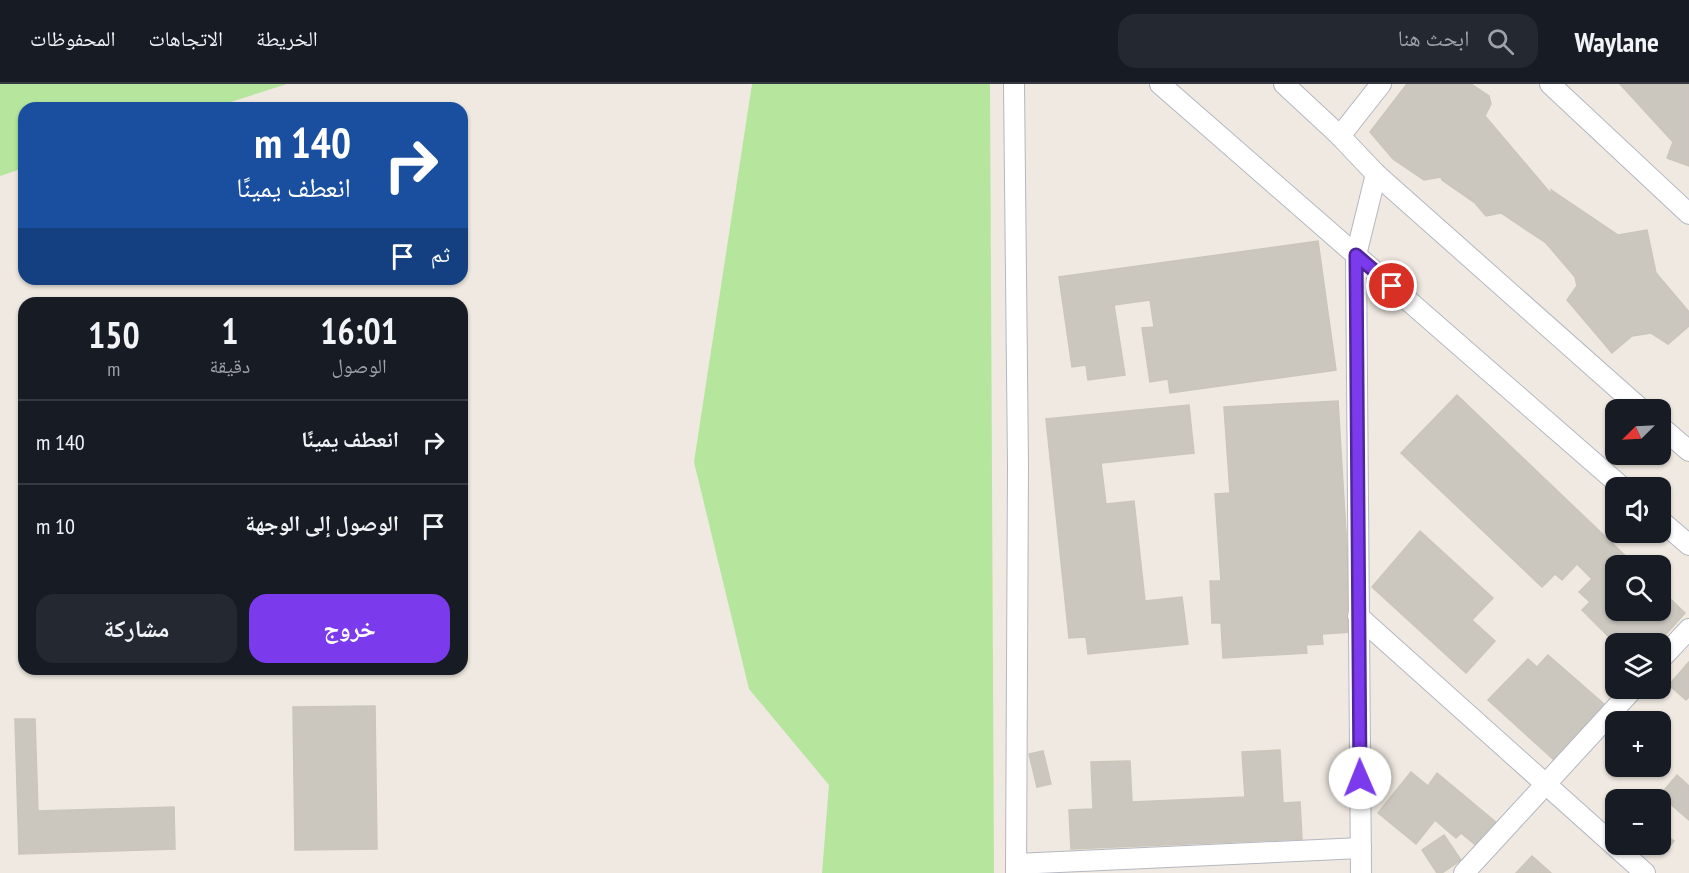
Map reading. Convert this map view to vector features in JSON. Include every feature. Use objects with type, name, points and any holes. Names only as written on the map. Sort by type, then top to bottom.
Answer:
[{"type":"street","points":[[1014,84],[1018,466],[1016,868],[1361,848]]},
{"type":"street","points":[[1160,84],[1610,477]]},
{"type":"street","points":[[1284,84],[1340,135],[1376,174],[1630,399]]},
{"type":"street","points":[[1340,135],[1381,84]]},
{"type":"street","points":[[1550,84],[1689,214]]},
{"type":"street","points":[[1361,873],[1356,255],[1376,174]]},
{"type":"street","points":[[1671,436],[1689,452]]},
{"type":"street","points":[[1671,529],[1689,545]]},
{"type":"street","points":[[1358,616],[1645,873]]},
{"type":"street","points":[[1671,648],[1689,629]]},
{"type":"street","points":[[1464,873],[1624,699]]},
{"type":"green space","points":[[0,84],[287,84],[231,102],[18,102],[18,170],[0,176]]},
{"type":"green space","points":[[752,84],[990,84],[994,873],[822,873],[829,785],[749,689],[694,462]]},
{"type":"building","points":[[1407,84],[1471,84],[1489,96],[1491,104],[1485,116],[1552,195],[1551,190],[1618,235],[1647,230],[1656,273],[1689,312],[1689,326],[1668,344],[1651,333],[1632,336],[1612,353],[1567,300],[1577,286],[1575,277],[1546,243],[1501,213],[1486,216],[1475,203],[1441,177],[1424,180],[1393,159],[1370,132]]},
{"type":"building","points":[[1620,84],[1689,84],[1689,166],[1667,158],[1673,142]]},
{"type":"building","points":[[1318,241],[1336,370],[1170,393],[1168,379],[1150,382],[1142,328],[1154,327],[1150,300],[1114,305],[1125,375],[1088,380],[1086,365],[1072,367],[1059,277]]},
{"type":"building","points":[[1457,395],[1605,536],[1605,543],[1612,543],[1624,555],[1605,555],[1605,621],[1671,621],[1671,600],[1685,613],[1667,633],[1605,633],[1582,610],[1590,602],[1579,592],[1592,579],[1577,564],[1562,580],[1555,574],[1542,587],[1401,453]]},
{"type":"building","points":[[1338,401],[1352,632],[1322,634],[1323,644],[1306,645],[1307,653],[1223,658],[1221,623],[1212,623],[1210,581],[1221,581],[1215,494],[1230,493],[1224,407]]},
{"type":"building","points":[[1189,405],[1194,453],[1101,463],[1106,504],[1134,501],[1145,601],[1182,597],[1188,644],[1088,654],[1086,637],[1069,638],[1046,419]]},
{"type":"building","points":[[1420,531],[1493,598],[1472,620],[1495,641],[1466,673],[1372,587]]},
{"type":"building","points":[[1548,655],[1604,704],[1554,760],[1488,700],[1528,659],[1537,667]]},
{"type":"building","points":[[1689,662],[1689,697],[1686,700],[1671,687],[1671,683]]},
{"type":"building","points":[[375,706],[377,849],[295,850],[293,707]]},
{"type":"building","points":[[15,719],[35,719],[38,811],[174,807],[175,849],[19,854]]},
{"type":"building","points":[[1280,750],[1283,803],[1300,802],[1302,839],[1071,849],[1069,810],[1093,809],[1091,762],[1130,761],[1132,802],[1245,797],[1242,752]]},
{"type":"building","points":[[1043,751],[1051,784],[1037,787],[1029,754]]},
{"type":"building","points":[[1411,772],[1428,786],[1437,773],[1497,823],[1478,847],[1461,833],[1456,838],[1435,820],[1416,844],[1378,813]]},
{"type":"building","points":[[1677,775],[1689,786],[1689,820],[1671,804],[1671,789],[1665,789]]},
{"type":"building","points":[[1444,835],[1461,860],[1442,873],[1437,873],[1422,850]]},
{"type":"building","points":[[1532,856],[1551,873],[1516,873]]},
{"type":"route","points":[[1360,778],[1356,255],[1392,286]]}]
